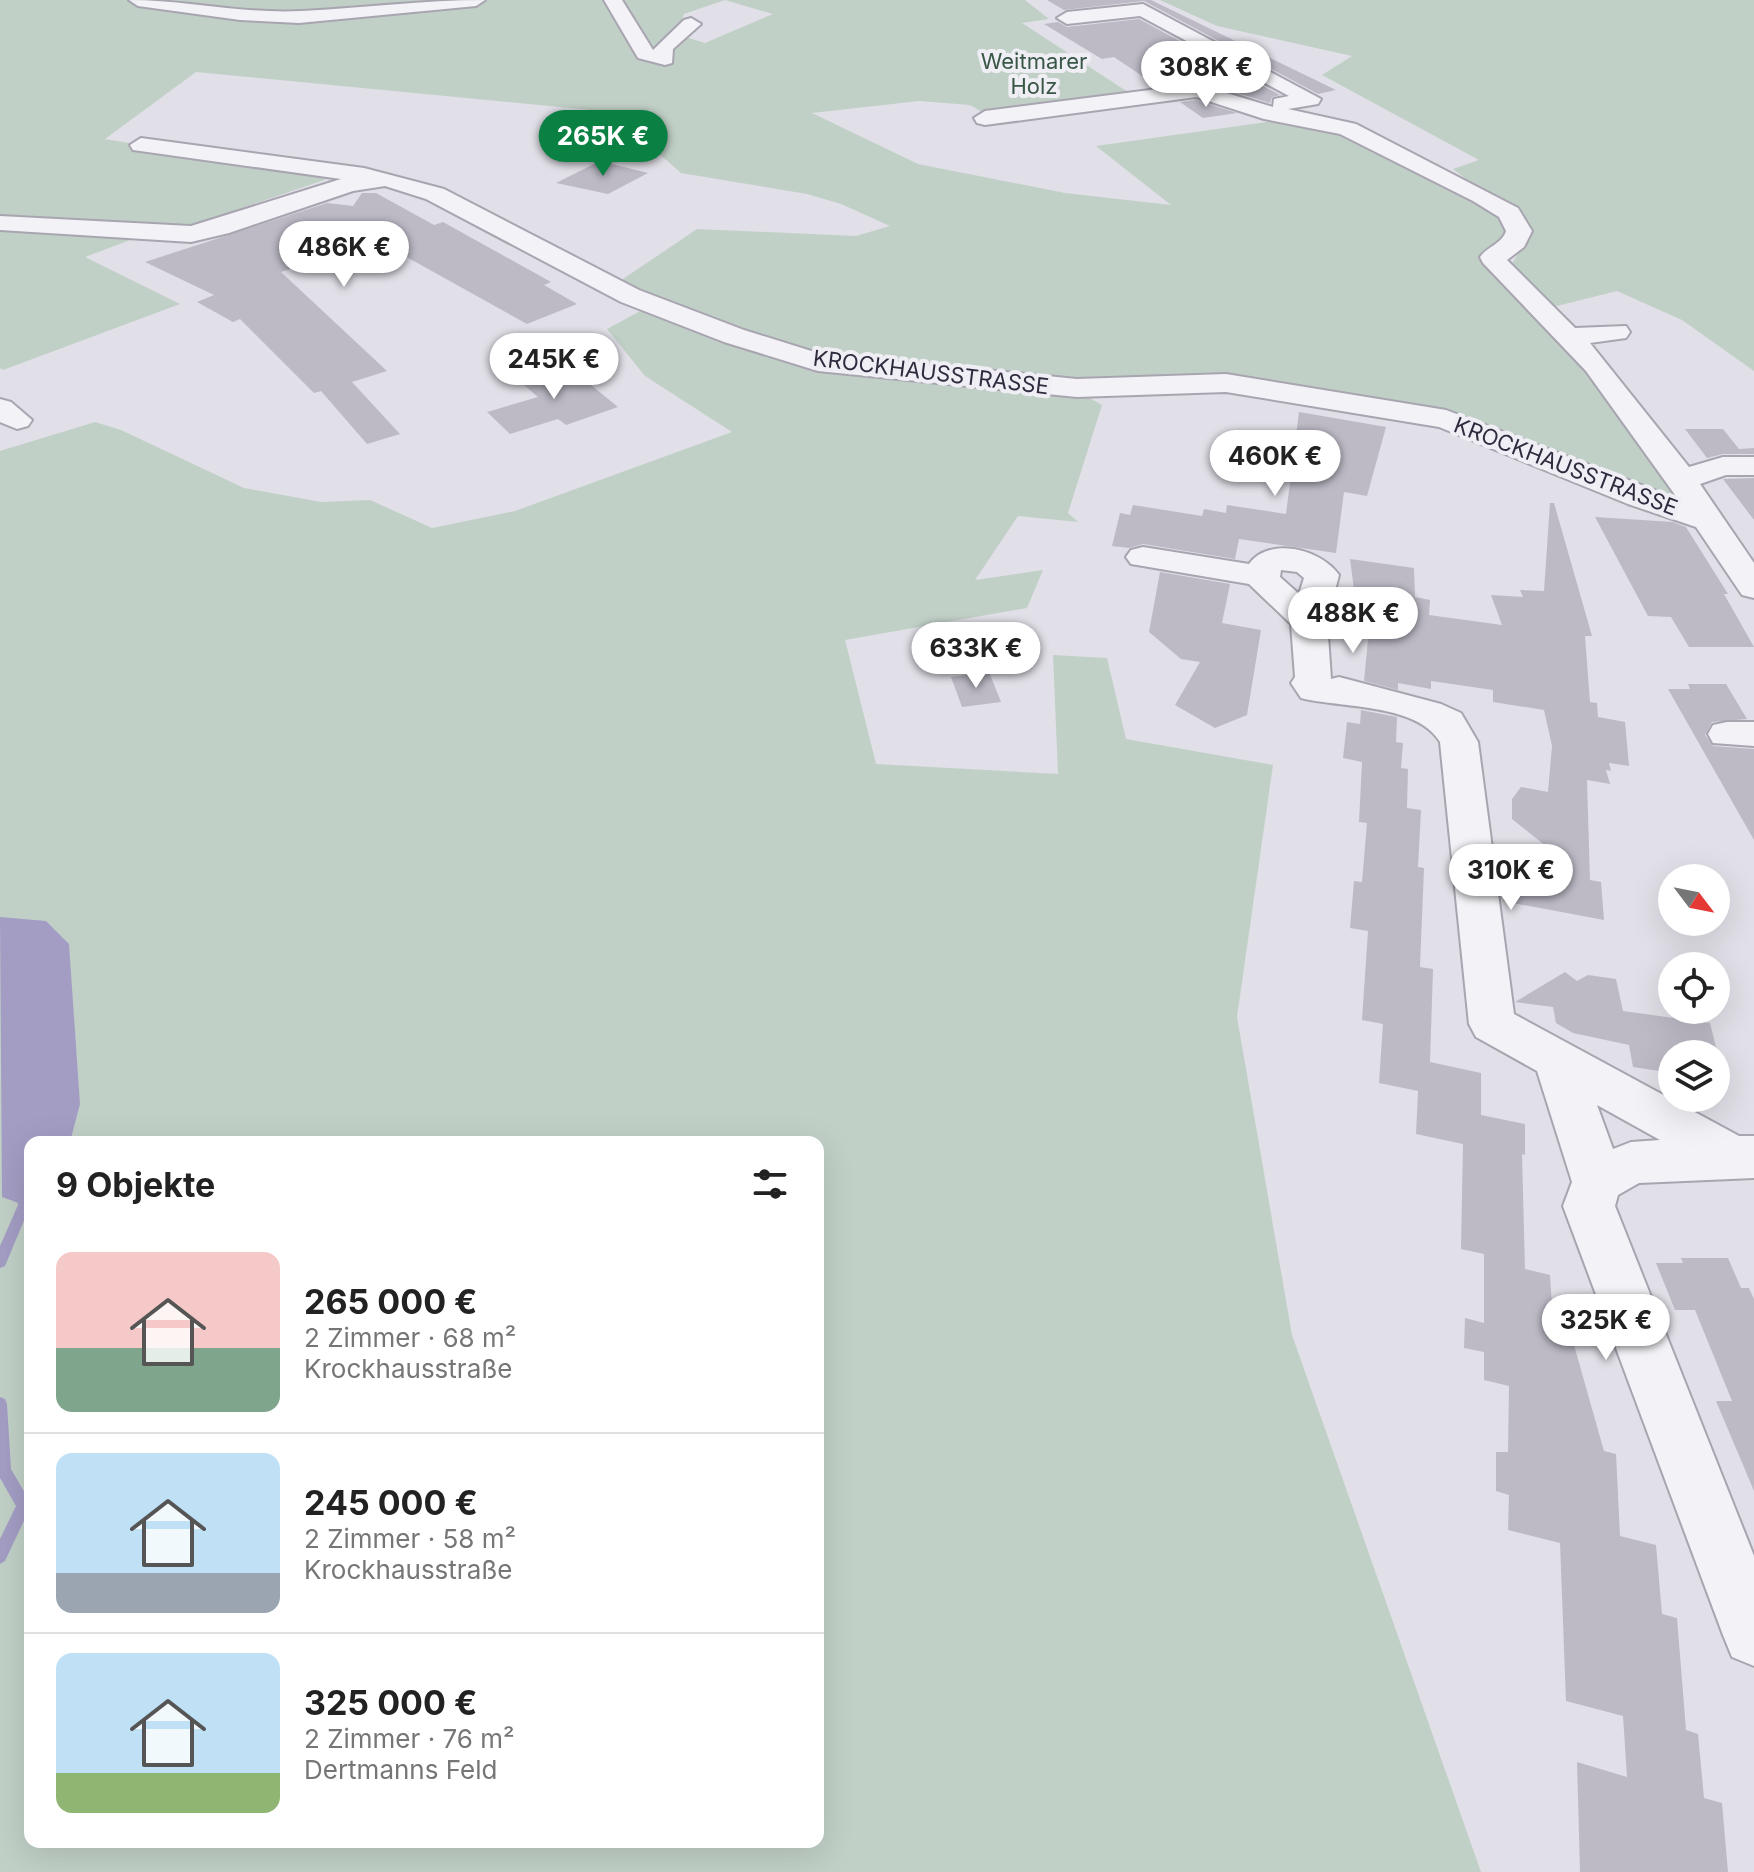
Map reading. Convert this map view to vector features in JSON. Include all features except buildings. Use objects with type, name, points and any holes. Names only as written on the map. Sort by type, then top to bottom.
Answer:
[{"type":"street","points":[[138,0],[240,14],[299,17],[476,0]]},
{"type":"street","points":[[613,0],[645,54],[655,59],[665,59],[663,48],[691,24]]},
{"type":"street","points":[[1067,18],[1143,10],[1310,99],[1275,105],[1272,114]]},
{"type":"street","points":[[985,118],[1197,90],[1272,114],[1318,120],[1348,129],[1509,213],[1519,231],[1515,242],[1493,257],[1496,263],[1596,365],[1738,553]]},
{"type":"street","points":[[141,145],[386,179]]},
{"type":"street","name":"KROCKHAUSSTRASSE","points":[[0,223],[191,234],[220,228],[349,184],[386,179],[435,194],[630,296],[734,336],[818,362],[1000,383],[1077,388],[1226,383],[1416,413],[1479,430],[1639,497],[1738,553]]},
{"type":"street","points":[[1568,337],[1616,332]]},
{"type":"street","points":[[1678,474],[1740,461]]},
{"type":"street","points":[[1143,557],[1263,576],[1264,567],[1271,558],[1307,563],[1322,575],[1309,621],[1327,683],[1428,712],[1447,722],[1459,742],[1492,1024],[1744,1157]]},
{"type":"street","points":[[1556,1059],[1584,1135],[1597,1182],[1589,1206],[1754,1635]]},
{"type":"street","points":[[1597,1182],[1631,1163],[1744,1157]]},
{"type":"green space","name":"Weitmarer Holz","points":[[0,0],[725,0],[1025,0],[1049,19],[1022,23],[1134,96],[987,115],[970,105],[919,101],[812,113],[918,164],[1065,193],[1171,205],[1096,146],[1288,119],[1339,128],[1471,196],[1512,229],[1486,260],[1567,346],[1677,497],[1622,483],[1459,416],[1268,383],[1110,383],[813,354],[715,323],[617,283],[697,229],[856,236],[890,226],[841,204],[807,194],[681,173],[611,112],[196,72],[105,139],[343,178],[327,179],[231,212],[239,217],[207,229],[162,228],[85,257],[180,304],[3,370],[0,368]],"holes":[[[725,0],[773,14],[705,43],[676,34],[684,14]]]},
{"type":"green space","points":[[1160,0],[1754,0],[1754,371],[1682,320],[1617,291],[1545,309],[1510,267],[1532,230],[1453,169],[1479,160],[1322,75],[1352,56],[1217,26]]},
{"type":"green space","points":[[644,309],[815,367],[989,389],[1086,396],[1102,405],[1068,513],[1078,522],[1018,516],[975,580],[1043,570],[1027,608],[845,640],[876,764],[1058,774],[1053,655],[1107,658],[1126,739],[1273,765],[1237,1017],[1292,1335],[1481,1872],[0,1872],[0,451],[95,422],[121,430],[244,488],[321,502],[370,500],[432,528],[515,511],[732,432],[645,376],[607,329]]},
{"type":"shaded area","points":[[0,917],[46,921],[69,944],[80,1104],[72,1136],[24,1136],[24,1205],[2,1197]]},
{"type":"waterway","points":[[0,1262],[24,1205],[21,1192]]},
{"type":"waterway","points":[[0,1404],[4,1471],[24,1505],[0,1556]]}]
